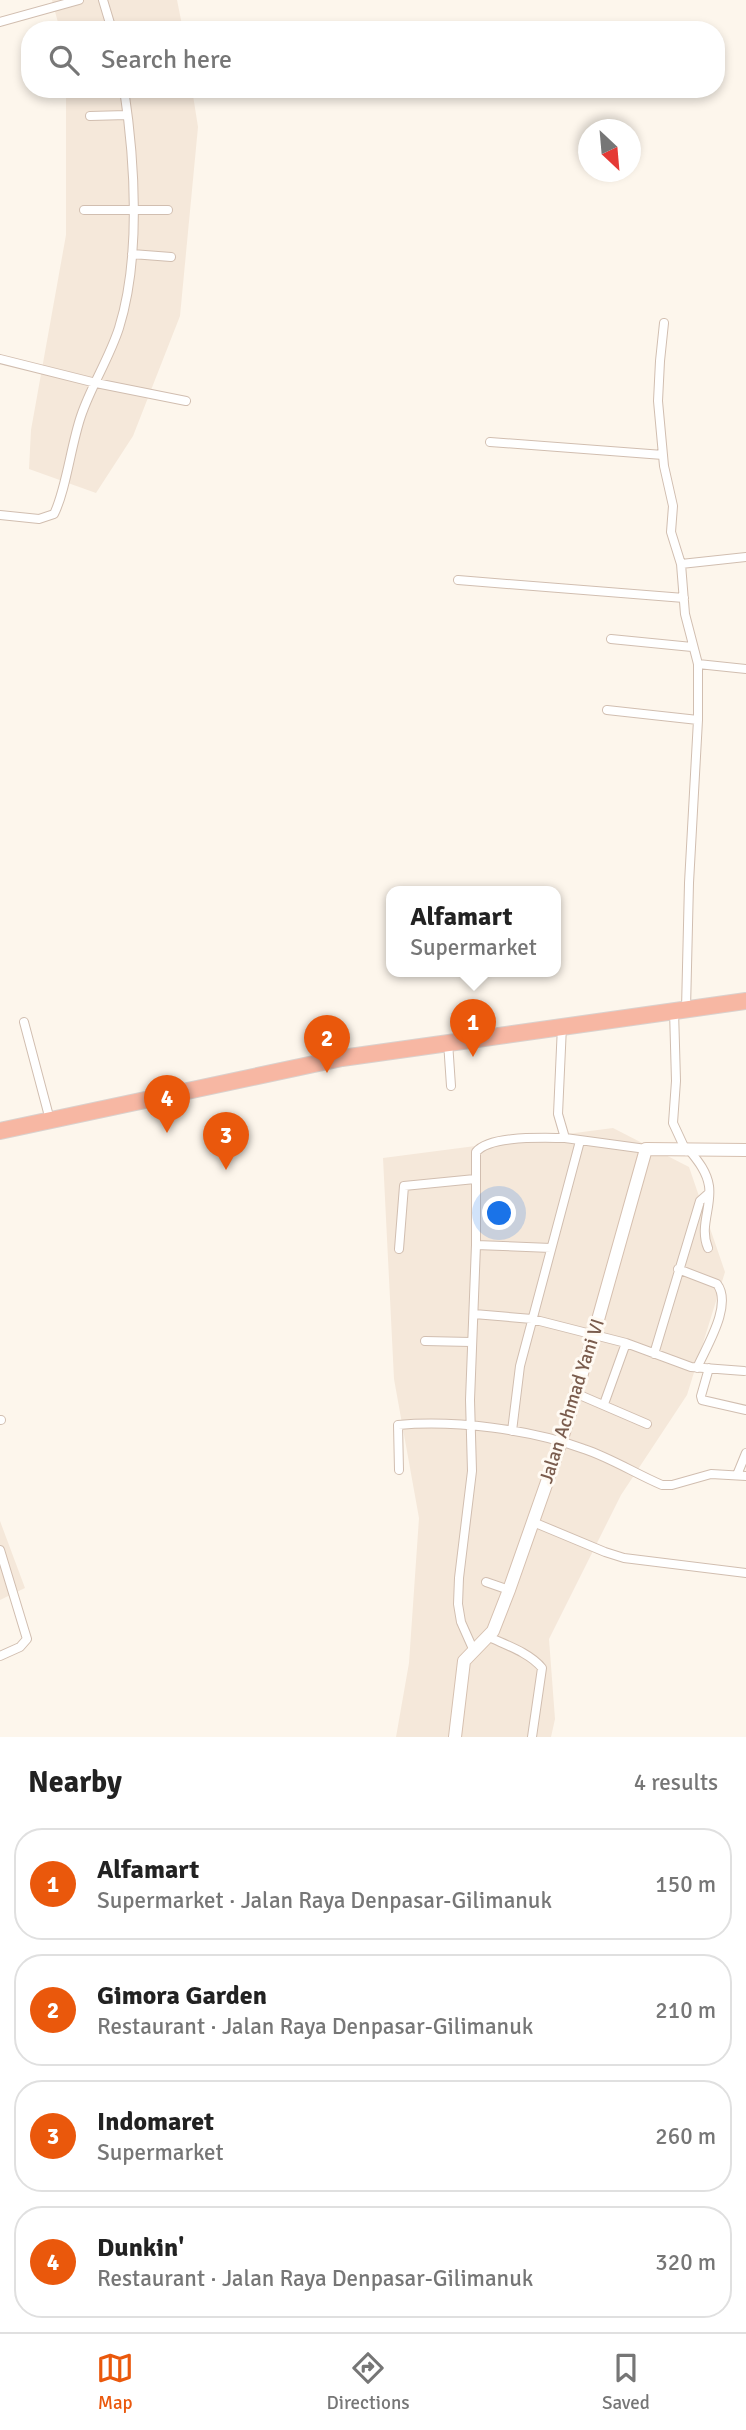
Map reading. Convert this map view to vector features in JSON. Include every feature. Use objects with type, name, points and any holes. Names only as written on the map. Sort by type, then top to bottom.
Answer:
[{"type":"highway","points":[[0,1131],[342,1059],[746,1001]]},
{"type":"street","points":[[0,22],[79,0]]},
{"type":"street","points":[[103,0],[109,21]]},
{"type":"street","points":[[0,514],[38,519],[50,517],[56,510],[82,414],[114,343],[123,315],[131,272],[133,209],[132,158],[125,98]]},
{"type":"street","points":[[90,116],[127,115]]},
{"type":"street","points":[[84,210],[168,210]]},
{"type":"street","points":[[132,254],[171,257]]},
{"type":"street","points":[[664,323],[659,401],[663,456],[673,506],[670,531],[681,564],[692,647],[698,664],[698,720],[673,1123],[684,1151],[701,1165],[707,1177],[703,1230],[708,1248]]},
{"type":"street","points":[[0,359],[96,383],[186,401]]},
{"type":"street","points":[[490,442],[663,456]]},
{"type":"street","points":[[681,564],[746,557]]},
{"type":"street","points":[[458,580],[684,598]]},
{"type":"street","points":[[611,639],[692,647]]},
{"type":"street","points":[[698,664],[746,669]]},
{"type":"street","points":[[607,710],[698,720]]},
{"type":"street","points":[[24,1022],[50,1120]]},
{"type":"street","points":[[562,1026],[558,1114],[565,1138]]},
{"type":"street","points":[[448,1042],[451,1086]]},
{"type":"street","points":[[455,1737],[462,1667],[473,1649],[461,1622],[458,1604],[472,1471],[471,1342],[474,1314],[477,1151],[486,1144],[565,1138],[646,1149],[746,1150]]},
{"type":"street","points":[[512,1431],[520,1366],[531,1319],[580,1141]]},
{"type":"street","name":"Jalan Achmad Yani VI","points":[[473,1649],[489,1637],[496,1626],[561,1442],[646,1149]]},
{"type":"street","points":[[400,1249],[404,1186],[475,1179]]},
{"type":"street","points":[[654,1354],[700,1201],[707,1194]]},
{"type":"street","points":[[476,1245],[551,1248]]},
{"type":"street","points":[[678,1269],[717,1284],[722,1295],[718,1320],[697,1368]]},
{"type":"street","points":[[474,1314],[531,1319],[626,1343],[697,1368],[744,1371]]},
{"type":"street","points":[[425,1341],[471,1342]]},
{"type":"street","points":[[604,1404],[626,1343]]},
{"type":"street","points":[[709,1368],[702,1400],[746,1410]]},
{"type":"street","points":[[575,1393],[648,1424]]},
{"type":"street","points":[[399,1470],[398,1425],[512,1431],[561,1442],[584,1449],[662,1485],[672,1485],[704,1475],[741,1475],[746,1453]]},
{"type":"street","points":[[533,1522],[624,1558],[746,1573]]},
{"type":"street","points":[[0,1549],[27,1639],[20,1647],[0,1656]]},
{"type":"street","points":[[486,1582],[509,1590]]},
{"type":"street","points":[[489,1637],[515,1649],[542,1668],[532,1737]]},
{"type":"shaded area","points":[[52,0],[177,0],[181,21],[58,21]]},
{"type":"shaded area","points":[[66,98],[193,98],[198,127],[180,316],[133,436],[96,493],[29,469],[31,430],[66,235]]},
{"type":"shaded area","points":[[613,1128],[689,1167],[725,1272],[687,1395],[621,1495],[549,1639],[555,1719],[551,1737],[396,1737],[409,1663],[419,1518],[394,1379],[383,1158]]},
{"type":"shaded area","points":[[0,1521],[25,1588],[0,1600]]},
{"type":"place","name":"Alfamart","points":[[473,1057]]},
{"type":"place","name":"Gimora Garden","points":[[327,1073]]},
{"type":"place","name":"Dunkin'","points":[[167,1133]]},
{"type":"place","name":"Indomaret","points":[[226,1170]]}]
